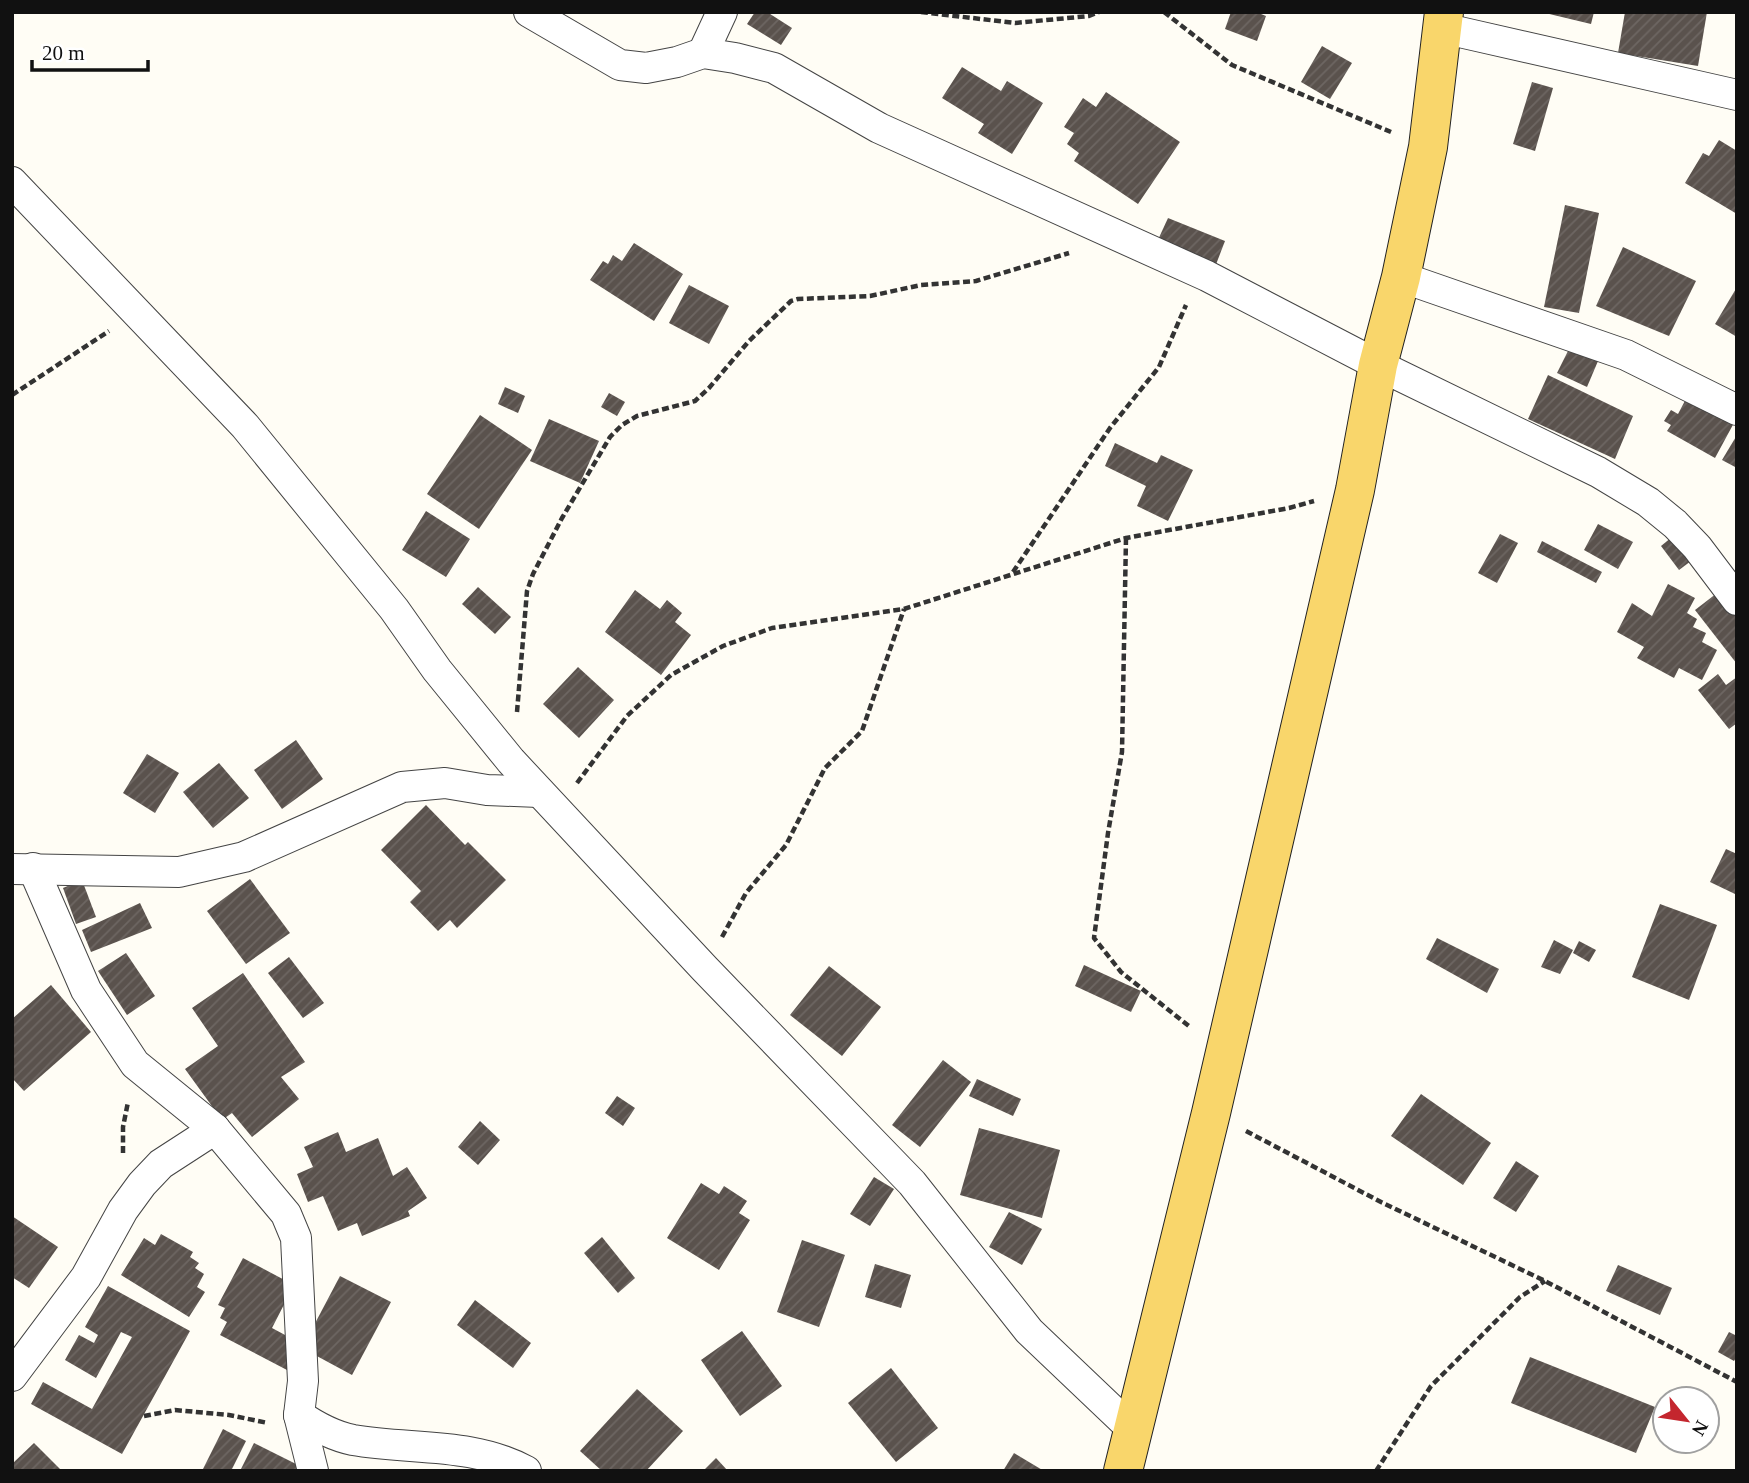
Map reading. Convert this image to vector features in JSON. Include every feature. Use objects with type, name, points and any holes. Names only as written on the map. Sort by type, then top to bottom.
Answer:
[{"type":"main road","points":[[1123,1471],[1211,1112],[1355,490],[1378,365],[1401,277],[1428,147],[1443,20]]},
{"type":"street","points":[[529,12],[620,65],[646,68],[703,53],[774,68],[879,128],[1207,276],[1378,365],[1598,472],[1648,502],[1697,547],[1737,600]]},
{"type":"street","points":[[703,53],[722,12]]},
{"type":"street","points":[[1443,20],[1737,95]]},
{"type":"street","points":[[12,182],[244,426],[394,609],[437,670],[511,761],[705,969],[912,1183],[1029,1331],[1132,1429]]},
{"type":"street","points":[[1401,277],[1626,355],[1737,410]]},
{"type":"street","points":[[313,1471],[301,1423],[303,1381],[296,1238],[286,1214],[275,1197],[215,1129],[135,1064],[86,989],[23,868],[180,872],[244,857],[402,787],[445,783],[548,801]]},
{"type":"street","points":[[12,1376],[86,1277],[123,1210],[142,1184],[161,1164],[215,1129]]},
{"type":"street","points":[[301,1423],[350,1439],[480,1453],[510,1462],[526,1471]]},
{"type":"path","points":[[921,12],[1015,23],[1089,16],[1099,12]]},
{"type":"path","points":[[1164,12],[1232,65],[1428,147]]},
{"type":"path","points":[[511,761],[520,688],[527,591],[562,518],[603,449],[622,425],[637,416],[695,401],[749,341],[791,301],[870,296],[921,285],[976,281],[1050,258],[1128,240]]},
{"type":"path","points":[[1013,572],[1110,428],[1159,367],[1183,310],[1207,276]]},
{"type":"path","points":[[12,395],[136,313]]},
{"type":"path","points":[[548,801],[627,716],[671,675],[723,646],[772,628],[904,609],[1126,538],[1289,508],[1355,490]]},
{"type":"path","points":[[1126,538],[1122,752],[1094,938],[1121,972],[1224,1054]]},
{"type":"path","points":[[705,969],[746,893],[786,845],[825,768],[862,731],[904,609]]},
{"type":"path","points":[[123,1210],[123,1127],[135,1064]]},
{"type":"path","points":[[1211,1112],[1381,1202],[1545,1281],[1737,1382]]},
{"type":"path","points":[[1376,1471],[1431,1386],[1520,1297],[1545,1281]]},
{"type":"path","points":[[144,1416],[175,1410],[301,1423]]},
{"type":"building","points":[[755,12],[767,12],[792,28],[781,45],[747,24]]},
{"type":"building","points":[[1231,12],[1256,12],[1266,16],[1257,41],[1225,29]]},
{"type":"building","points":[[1541,12],[1594,12],[1591,24]]},
{"type":"building","points":[[1625,12],[1707,12],[1698,66],[1618,53]]},
{"type":"building","points":[[1322,46],[1352,63],[1330,99],[1301,82]]},
{"type":"building","points":[[962,67],[1001,91],[1007,81],[1043,103],[1012,154],[978,133],[984,124],[942,98]]},
{"type":"building","points":[[1532,82],[1553,88],[1535,151],[1513,144]]},
{"type":"building","points":[[1106,92],[1180,142],[1138,204],[1074,161],[1079,153],[1067,144],[1074,133],[1064,127],[1083,98],[1096,107]]},
{"type":"building","points":[[1719,140],[1737,151],[1737,214],[1685,183],[1703,153],[1709,156]]},
{"type":"building","points":[[1565,205],[1599,213],[1579,313],[1544,307]]},
{"type":"building","points":[[1168,218],[1225,241],[1215,267],[1157,242]]},
{"type":"building","points":[[634,243],[683,274],[654,321],[590,280],[603,261],[608,264],[613,255],[622,261]]},
{"type":"building","points":[[1623,247],[1696,281],[1669,336],[1596,306]]},
{"type":"building","points":[[689,285],[729,306],[709,344],[669,323]]},
{"type":"building","points":[[1737,287],[1737,337],[1715,324]]},
{"type":"building","points":[[1572,343],[1601,354],[1587,387],[1557,373]]},
{"type":"building","points":[[1548,375],[1633,416],[1615,459],[1528,419]]},
{"type":"building","points":[[505,387],[525,396],[518,413],[498,404]]},
{"type":"building","points":[[609,393],[625,402],[617,416],[601,407]]},
{"type":"building","points":[[1688,395],[1735,421],[1715,458],[1667,431],[1671,425],[1664,421],[1671,410],[1678,414]]},
{"type":"building","points":[[480,415],[532,450],[479,529],[427,494]]},
{"type":"building","points":[[549,419],[599,441],[580,483],[530,461]]},
{"type":"building","points":[[1737,435],[1737,468],[1722,460]]},
{"type":"building","points":[[1115,443],[1157,463],[1161,455],[1193,470],[1168,521],[1137,506],[1146,486],[1105,466]]},
{"type":"building","points":[[426,511],[470,539],[446,577],[402,550]]},
{"type":"building","points":[[1598,524],[1633,542],[1618,569],[1584,550]]},
{"type":"building","points":[[1677,533],[1695,558],[1679,570],[1661,546]]},
{"type":"building","points":[[1500,534],[1518,543],[1497,583],[1478,573]]},
{"type":"building","points":[[1542,541],[1602,572],[1596,583],[1537,552]]},
{"type":"building","points":[[1668,584],[1695,598],[1687,613],[1697,619],[1693,627],[1706,633],[1702,642],[1717,650],[1702,680],[1679,668],[1674,678],[1637,658],[1644,647],[1617,632],[1632,603],[1652,616]]},
{"type":"building","points":[[478,587],[511,617],[495,634],[462,604]]},
{"type":"building","points":[[635,590],[660,609],[667,600],[682,613],[675,622],[691,635],[661,675],[605,632]]},
{"type":"building","points":[[1721,590],[1737,611],[1737,664],[1695,610]]},
{"type":"building","points":[[578,667],[614,700],[579,738],[543,704]]},
{"type":"building","points":[[1718,674],[1726,685],[1737,677],[1737,723],[1729,729],[1698,690]]},
{"type":"building","points":[[296,740],[323,779],[282,809],[254,770]]},
{"type":"building","points":[[147,754],[179,773],[155,813],[123,793]]},
{"type":"building","points":[[219,763],[249,798],[213,828],[183,792]]},
{"type":"building","points":[[426,805],[465,845],[468,842],[506,880],[457,928],[450,920],[438,931],[410,902],[421,891],[381,850]]},
{"type":"building","points":[[1726,849],[1737,854],[1735,894],[1710,882]]},
{"type":"building","points":[[250,879],[290,933],[246,964],[207,911]]},
{"type":"building","points":[[82,880],[96,917],[76,924],[63,888]]},
{"type":"building","points":[[140,903],[152,928],[91,952],[82,930]]},
{"type":"building","points":[[1660,904],[1717,925],[1689,1000],[1632,977]]},
{"type":"building","points":[[1437,938],[1499,969],[1487,993],[1426,959]]},
{"type":"building","points":[[1554,940],[1573,950],[1560,974],[1541,967]]},
{"type":"building","points":[[1579,941],[1596,950],[1589,962],[1573,953]]},
{"type":"building","points":[[126,953],[155,996],[127,1015],[98,971]]},
{"type":"building","points":[[289,957],[324,1003],[303,1018],[268,973]]},
{"type":"building","points":[[1084,965],[1141,991],[1131,1012],[1075,986]]},
{"type":"building","points":[[829,966],[881,1007],[842,1056],[790,1015]]},
{"type":"building","points":[[243,973],[305,1062],[281,1077],[299,1099],[252,1137],[232,1113],[222,1120],[185,1069],[218,1046],[192,1008]]},
{"type":"building","points":[[51,985],[91,1032],[24,1091],[12,1078],[12,1019]]},
{"type":"building","points":[[943,1060],[971,1082],[920,1147],[892,1125]]},
{"type":"building","points":[[977,1079],[1021,1099],[1013,1116],[969,1096]]},
{"type":"building","points":[[1421,1094],[1491,1143],[1463,1185],[1391,1136]]},
{"type":"building","points":[[617,1096],[635,1108],[623,1126],[605,1113]]},
{"type":"building","points":[[480,1121],[500,1140],[478,1165],[458,1147]]},
{"type":"building","points":[[979,1128],[1060,1150],[1042,1218],[960,1195]]},
{"type":"building","points":[[338,1132],[346,1152],[378,1138],[393,1176],[407,1167],[427,1198],[408,1211],[410,1216],[362,1236],[357,1223],[338,1231],[323,1196],[308,1202],[297,1174],[313,1167],[304,1147]]},
{"type":"building","points":[[1516,1161],[1539,1176],[1516,1212],[1493,1198]]},
{"type":"building","points":[[874,1177],[894,1189],[870,1226],[850,1214]]},
{"type":"building","points":[[701,1183],[719,1194],[724,1186],[747,1201],[739,1213],[750,1220],[719,1270],[667,1238]]},
{"type":"building","points":[[1009,1212],[1042,1229],[1022,1265],[989,1247]]},
{"type":"building","points":[[12,1216],[58,1247],[29,1288],[12,1277]]},
{"type":"building","points":[[161,1234],[193,1252],[190,1257],[199,1263],[195,1268],[204,1274],[197,1287],[205,1292],[189,1317],[121,1275],[144,1238],[155,1245]]},
{"type":"building","points":[[602,1237],[635,1278],[618,1293],[584,1253]]},
{"type":"building","points":[[802,1240],[845,1255],[819,1327],[777,1312]]},
{"type":"building","points":[[243,1258],[294,1285],[272,1328],[300,1343],[287,1370],[220,1335],[227,1322],[220,1318],[225,1308],[218,1305]]},
{"type":"building","points":[[875,1264],[911,1275],[901,1308],[865,1297]]},
{"type":"building","points":[[1618,1265],[1672,1288],[1660,1315],[1606,1291]]},
{"type":"building","points":[[340,1276],[391,1302],[352,1375],[302,1348]]},
{"type":"building","points":[[108,1286],[190,1331],[122,1454],[31,1404],[43,1382],[92,1409],[132,1337],[121,1332],[96,1378],[65,1360],[79,1335],[94,1343],[98,1335],[85,1327]]},
{"type":"building","points":[[475,1300],[531,1343],[513,1368],[457,1325]]},
{"type":"building","points":[[742,1331],[782,1386],[740,1416],[701,1360]]},
{"type":"building","points":[[1729,1332],[1737,1336],[1737,1356],[1734,1361],[1718,1352]]},
{"type":"building","points":[[1530,1357],[1651,1405],[1651,1417],[1636,1453],[1511,1403]]},
{"type":"building","points":[[891,1368],[938,1428],[896,1462],[848,1403]]},
{"type":"building","points":[[637,1389],[683,1431],[646,1471],[602,1471],[580,1451]]},
{"type":"building","points":[[223,1429],[246,1441],[231,1471],[202,1471]]},
{"type":"building","points":[[34,1443],[62,1471],[12,1471],[12,1464]]},
{"type":"building","points":[[254,1443],[298,1465],[295,1471],[240,1471]]},
{"type":"building","points":[[1014,1453],[1044,1471],[1003,1471]]},
{"type":"building","points":[[716,1458],[728,1471],[703,1471]]}]
